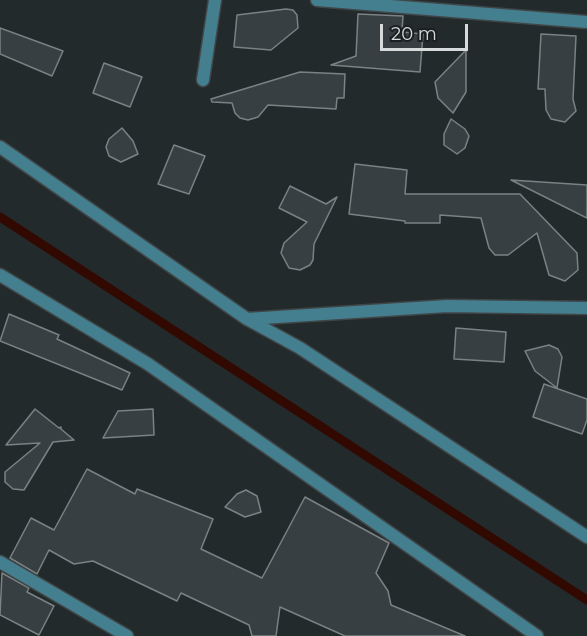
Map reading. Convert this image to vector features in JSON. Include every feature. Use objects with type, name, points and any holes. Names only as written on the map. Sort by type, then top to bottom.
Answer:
[{"type":"street","points":[[203,80],[215,0]]},
{"type":"street","points":[[317,0],[587,22]]},
{"type":"street","points":[[0,147],[247,319],[300,348],[587,537]]},
{"type":"street","points":[[0,275],[148,364],[537,636]]},
{"type":"street","points":[[247,319],[447,306],[587,308]]},
{"type":"street","points":[[0,562],[127,636]]},
{"type":"building","points":[[293,10],[297,15],[298,28],[271,50],[234,47],[237,15]]},
{"type":"building","points":[[358,14],[403,16],[402,32],[423,34],[420,72],[331,65],[356,56]]},
{"type":"building","points":[[0,28],[63,51],[52,76],[0,54]]},
{"type":"building","points":[[541,34],[576,36],[573,99],[576,111],[565,122],[551,119],[546,110],[545,89],[538,89]]},
{"type":"building","points":[[466,50],[466,92],[453,113],[438,98],[435,82]]},
{"type":"building","points":[[104,63],[142,77],[130,107],[93,93]]},
{"type":"building","points":[[300,72],[345,74],[344,98],[337,98],[336,109],[268,105],[258,117],[248,120],[240,118],[235,113],[232,103],[212,102],[211,99]]},
{"type":"building","points":[[451,119],[465,129],[469,136],[465,148],[457,154],[444,145],[444,134]]},
{"type":"building","points":[[122,128],[133,141],[138,154],[121,162],[109,156],[106,147],[109,139]]},
{"type":"building","points":[[174,145],[205,156],[189,194],[158,184]]},
{"type":"building","points":[[355,164],[407,170],[405,194],[520,194],[577,253],[578,270],[565,281],[549,275],[537,233],[508,255],[495,255],[489,248],[481,218],[440,215],[440,223],[405,223],[405,221],[349,214]]},
{"type":"building","points":[[511,180],[587,185],[587,218]]},
{"type":"building","points":[[290,186],[326,204],[337,197],[314,244],[313,260],[310,265],[300,270],[289,268],[281,253],[284,243],[307,222],[279,208]]},
{"type":"building","points":[[9,314],[59,335],[57,339],[130,373],[122,390],[0,341]]},
{"type":"building","points":[[456,328],[506,332],[504,362],[454,359]]},
{"type":"building","points":[[549,345],[558,349],[562,357],[557,388],[535,371],[525,351]]},
{"type":"building","points":[[544,384],[587,399],[587,420],[582,434],[533,417]]},
{"type":"building","points":[[35,409],[59,428],[61,427],[74,440],[53,442],[24,490],[13,489],[5,482],[5,472],[40,443],[6,445]]},
{"type":"building","points":[[153,409],[154,435],[103,438],[118,411]]},
{"type":"building","points":[[87,469],[135,494],[137,489],[213,519],[201,549],[262,578],[305,497],[389,543],[376,573],[388,591],[391,605],[465,636],[345,636],[280,607],[276,636],[252,636],[249,625],[181,593],[177,601],[93,561],[74,564],[49,550],[37,574],[10,558],[31,518],[54,530]]},
{"type":"building","points":[[246,490],[257,496],[261,512],[245,517],[225,507],[237,494]]},
{"type":"building","points":[[2,573],[29,588],[27,592],[54,606],[39,635],[0,615]]},
{"type":"waterway","points":[[0,217],[587,600]]}]
